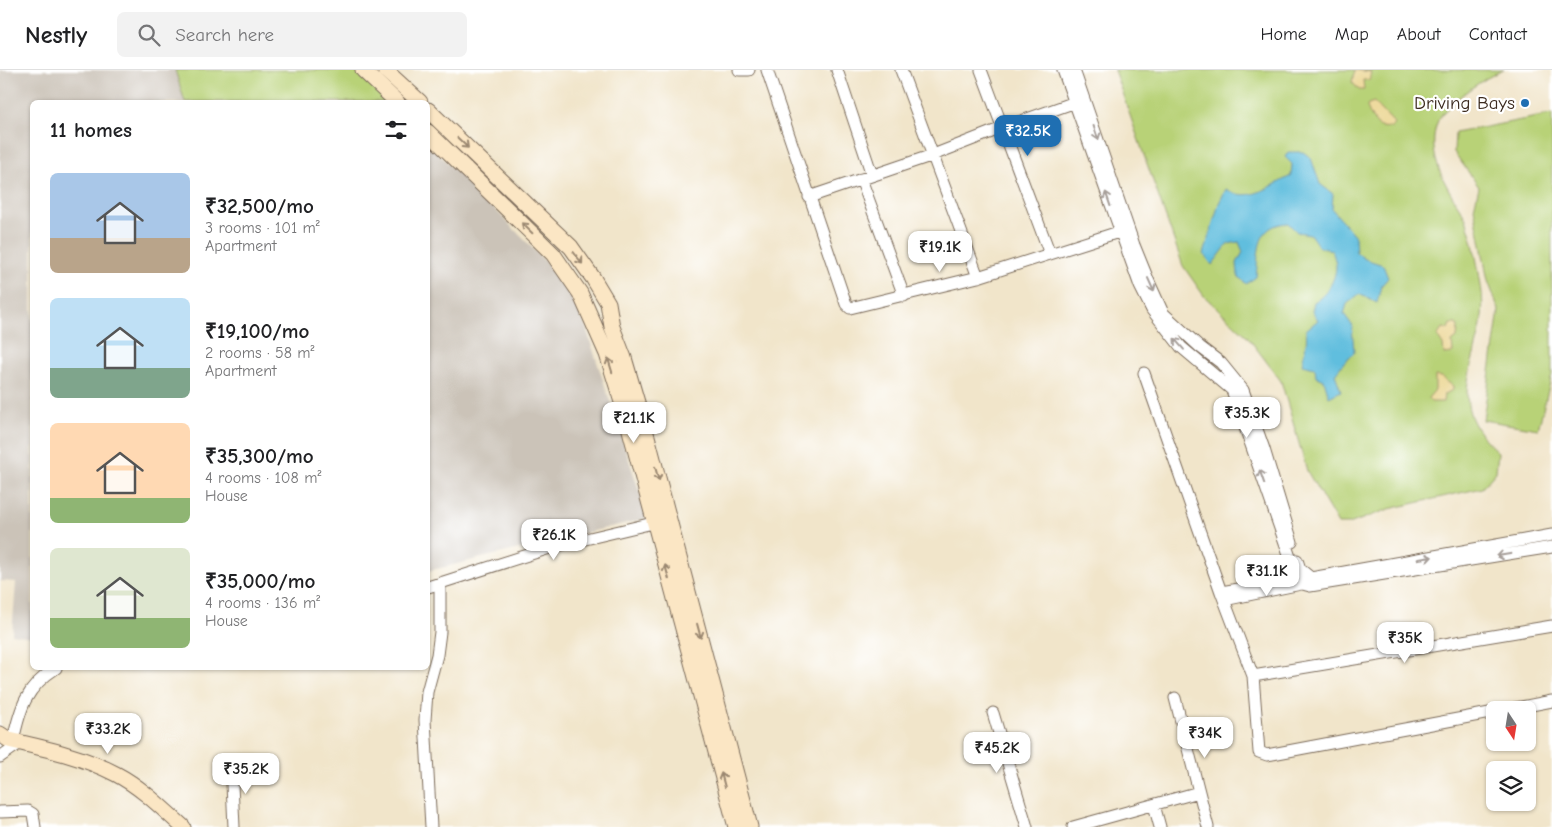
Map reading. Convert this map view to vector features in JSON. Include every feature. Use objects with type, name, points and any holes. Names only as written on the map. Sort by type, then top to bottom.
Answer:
[{"type":"street","points":[[363,70],[395,100]]},
{"type":"street","points":[[385,70],[418,100]]},
{"type":"street","points":[[739,70],[749,70]]},
{"type":"street","points":[[767,70],[846,304],[850,308],[978,277],[1124,231]]},
{"type":"street","points":[[837,70],[867,177],[904,296]]},
{"type":"street","points":[[901,70],[978,277]]},
{"type":"street","points":[[981,70],[1050,254]]},
{"type":"street","points":[[1063,70],[1079,101],[1124,231],[1164,313],[1200,347],[1222,362],[1243,390],[1264,449],[1300,570],[1310,586],[1552,547]]},
{"type":"street","points":[[1074,70],[1079,101]]},
{"type":"street","points":[[809,197],[932,156],[1002,128],[1079,101]]},
{"type":"street","points":[[430,112],[570,247],[593,278],[608,303],[612,327],[643,422],[750,827]]},
{"type":"street","points":[[430,134],[554,254],[580,294],[607,354],[626,415],[653,523],[736,827]]},
{"type":"street","points":[[1144,374],[1222,596],[1253,676],[1258,752],[1263,754],[1486,714]]},
{"type":"street","points":[[430,587],[556,546],[653,523],[667,512]]},
{"type":"street","points":[[1222,596],[1304,579],[1552,535]]},
{"type":"street","points":[[431,827],[425,713],[427,692],[437,654],[440,632],[440,583]]},
{"type":"street","points":[[1253,676],[1552,626]]},
{"type":"street","points":[[0,757],[11,739],[20,707],[26,696],[54,670]]},
{"type":"street","points":[[1175,698],[1208,827]]},
{"type":"street","points":[[1536,704],[1552,701]]},
{"type":"street","points":[[993,713],[1027,827]]},
{"type":"street","points":[[11,739],[113,772],[154,801],[183,827]]},
{"type":"street","points":[[231,763],[234,827]]},
{"type":"street","points":[[1073,827],[1110,823],[1154,805],[1199,792]]},
{"type":"street","points":[[1154,805],[1160,827]]},
{"type":"street","points":[[0,812],[28,811],[33,814],[35,827]]},
{"type":"shaded area","points":[[0,70],[350,70],[382,100],[30,100],[30,637],[12,634],[16,582],[0,581]]},
{"type":"shaded area","points":[[430,146],[482,196],[568,285],[586,328],[648,518],[430,571]]},
{"type":"green space","points":[[175,70],[355,70],[387,100],[184,100]]},
{"type":"green space","points":[[1114,70],[1504,70],[1476,85],[1447,108],[1437,123],[1434,134],[1437,165],[1467,222],[1481,284],[1482,315],[1467,394],[1470,413],[1480,432],[1498,452],[1496,472],[1482,488],[1389,509],[1349,524],[1338,524],[1307,471],[1281,381],[1247,336],[1204,296],[1183,266]]},
{"type":"green space","points":[[1552,114],[1552,375],[1538,429],[1483,420],[1499,310],[1488,281],[1474,208],[1479,187],[1454,152],[1455,133]]},
{"type":"sand","points":[[1355,70],[1371,72],[1369,80],[1363,80],[1364,90],[1359,90],[1352,82]]},
{"type":"sand","points":[[1374,102],[1395,124],[1392,128],[1380,127],[1374,120],[1367,107],[1368,104]]},
{"type":"sand","points":[[1450,324],[1456,324],[1458,327],[1457,338],[1452,342],[1453,353],[1444,354],[1443,345],[1437,336],[1443,328],[1448,329]]},
{"type":"sand","points":[[1435,376],[1441,377],[1453,386],[1453,390],[1444,394],[1443,402],[1431,402],[1428,398],[1435,390]]},
{"type":"water","points":[[1288,152],[1303,152],[1311,158],[1320,184],[1333,194],[1332,209],[1355,236],[1356,252],[1365,259],[1383,265],[1388,278],[1381,286],[1377,303],[1359,294],[1347,304],[1344,314],[1352,325],[1354,353],[1335,374],[1341,391],[1329,397],[1324,380],[1316,376],[1315,368],[1302,365],[1306,330],[1318,320],[1312,311],[1314,302],[1326,292],[1336,271],[1332,250],[1319,247],[1310,234],[1297,232],[1288,223],[1270,228],[1261,241],[1256,277],[1246,284],[1238,276],[1237,263],[1243,252],[1239,242],[1228,244],[1212,265],[1204,254],[1219,203],[1226,189],[1243,195],[1251,194],[1291,176],[1292,164],[1285,157]]},
{"type":"place","name":"Driving Bays","points":[[1525,103]]}]
